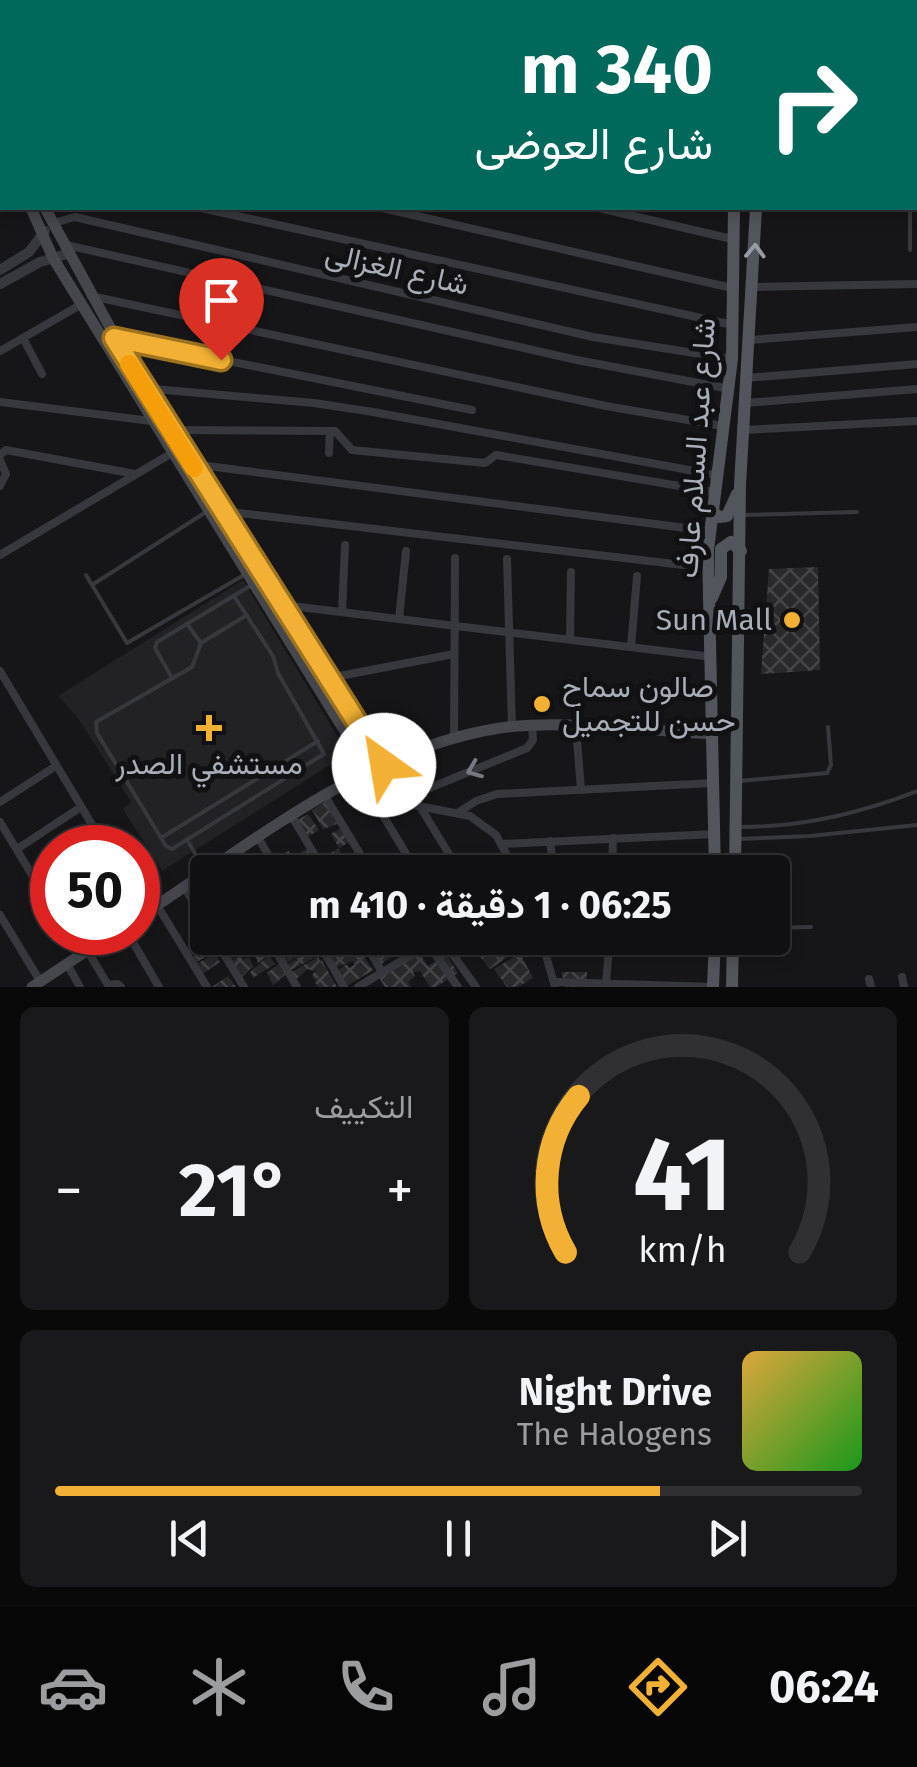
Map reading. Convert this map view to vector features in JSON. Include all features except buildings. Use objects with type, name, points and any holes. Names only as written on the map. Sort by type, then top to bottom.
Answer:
[{"type":"main road","name":"شارع عبد السلام عارف","points":[[715,855],[708,568],[716,474],[730,389],[734,210]]},
{"type":"main road","name":"شارع عبد السلام عارف","points":[[735,855],[740,485],[756,210]]},
{"type":"main road","points":[[40,211],[54,223],[71,254],[87,300],[151,420],[252,578],[365,774]]},
{"type":"main road","points":[[40,211],[42,238],[60,270],[114,338],[384,765]]},
{"type":"main road","points":[[60,270],[71,254]]},
{"type":"main road","points":[[712,511],[719,518],[728,516],[740,485]]},
{"type":"main road","points":[[710,601],[721,578],[721,549],[731,542],[741,551]]},
{"type":"main road","points":[[240,855],[259,838],[365,774],[454,739],[532,725],[714,734]]},
{"type":"main road","points":[[160,903],[190,883]]},
{"type":"main road","points":[[36,985],[80,955]]},
{"type":"main road","points":[[712,987],[713,955]]},
{"type":"main road","points":[[732,987],[733,955]]},
{"type":"street","points":[[210,210],[733,325]]},
{"type":"street","points":[[391,210],[732,288]]},
{"type":"street","points":[[607,210],[732,238]]},
{"type":"street","name":"شارع الغزالى","points":[[54,223],[76,212],[593,337],[732,359]]},
{"type":"street","points":[[0,284],[28,261],[54,223]]},
{"type":"street","points":[[2,264],[71,254],[730,389]]},
{"type":"street","points":[[754,287],[917,284]]},
{"type":"street","points":[[0,351],[87,300],[606,406],[724,426]]},
{"type":"street","points":[[750,340],[917,327]]},
{"type":"street","points":[[23,338],[42,374]]},
{"type":"street","points":[[114,338],[472,410]]},
{"type":"street","points":[[748,378],[917,364]]},
{"type":"street","points":[[143,388],[314,403],[716,474]]},
{"type":"street","points":[[746,402],[917,389]]},
{"type":"street","points":[[0,402],[151,420]]},
{"type":"street","points":[[744,430],[917,420]]},
{"type":"street","points":[[170,430],[330,431],[337,432],[352,450],[485,463],[496,455],[714,492]]},
{"type":"street","points":[[329,453],[330,431]]},
{"type":"street","points":[[0,486],[6,474],[0,458],[6,450],[135,474]]},
{"type":"street","points":[[0,556],[172,453]]},
{"type":"street","points":[[192,464],[710,531]]},
{"type":"street","points":[[222,511],[708,568]]},
{"type":"street","points":[[342,612],[345,545]]},
{"type":"street","points":[[399,619],[406,552]]},
{"type":"street","points":[[454,739],[455,558]]},
{"type":"street","points":[[507,559],[512,727]]},
{"type":"street","points":[[570,640],[571,572]]},
{"type":"street","points":[[632,647],[637,576]]},
{"type":"street","points":[[282,605],[712,657]]},
{"type":"street","points":[[329,678],[454,654]]},
{"type":"street","points":[[0,671],[92,825]]},
{"type":"street","points":[[398,801],[527,748],[533,740],[532,725]]},
{"type":"street","points":[[576,728],[581,790]]},
{"type":"street","points":[[2,797],[56,766]]},
{"type":"street","points":[[365,774],[372,797],[407,855]]},
{"type":"street","points":[[459,812],[485,796],[497,794],[713,784]]},
{"type":"street","points":[[325,796],[361,855]]},
{"type":"street","points":[[372,797],[459,812],[479,821],[508,855]]},
{"type":"street","points":[[419,805],[450,855]]},
{"type":"street","points":[[17,849],[81,808]]},
{"type":"street","points":[[292,817],[315,855]]},
{"type":"street","points":[[0,822],[30,870]]},
{"type":"street","points":[[502,844],[715,834]]},
{"type":"street","points":[[259,838],[268,855]]},
{"type":"street","points":[[612,855],[613,838]]},
{"type":"street","points":[[550,842],[551,855]]},
{"type":"street","points":[[184,887],[190,897]]},
{"type":"street","points":[[0,915],[36,985]]},
{"type":"street","points":[[160,928],[207,987]]},
{"type":"street","points":[[86,955],[108,985],[121,987]]},
{"type":"street","points":[[140,955],[159,987]]},
{"type":"street","points":[[224,955],[244,987]]},
{"type":"street","points":[[278,955],[298,987]]},
{"type":"street","points":[[326,955],[344,987]]},
{"type":"street","points":[[372,955],[382,972]]},
{"type":"street","points":[[358,987],[410,955]]},
{"type":"street","points":[[436,955],[458,987]]},
{"type":"street","points":[[452,955],[476,987]]},
{"type":"street","points":[[546,955],[554,984],[712,987]]},
{"type":"street","points":[[606,984],[609,955]]},
{"type":"street","points":[[66,964],[80,987]]},
{"type":"lane","points":[[910,210],[910,250]]},
{"type":"lane","points":[[92,585],[208,510]]},
{"type":"lane","points":[[740,516],[858,512]]},
{"type":"lane","points":[[86,575],[127,643],[252,578]]},
{"type":"lane","points":[[172,678],[155,645],[234,596],[252,578]]},
{"type":"lane","points":[[234,596],[248,615],[273,656],[278,673],[324,751],[320,758],[172,849],[161,838],[94,728],[99,719],[196,664],[201,643],[248,615]]},
{"type":"lane","points":[[187,624],[201,643]]},
{"type":"lane","points":[[736,781],[827,773],[831,765],[828,727]]},
{"type":"lane","points":[[161,838],[318,741]]},
{"type":"lane","points":[[735,833],[861,810],[917,791]]},
{"type":"lane","points":[[735,833],[810,836],[917,825]]},
{"type":"lane","points":[[188,840],[196,855]]},
{"type":"lane","points":[[790,927],[811,926]]},
{"type":"shaded area","name":"مستشفي الصدر","points":[[243,580],[345,749],[336,755],[338,760],[162,871],[160,825],[133,825],[123,809],[131,802],[78,718],[58,696]]},
{"type":"slow traffic","points":[[129,364],[194,468]]},
{"type":"place","name":"Sun Mall","points":[[792,620]]},
{"type":"place","name":"صالون سماح حسن للتجميل","points":[[542,704]]},
{"type":"place","name":"مستشفي الصدر","points":[[209,728]]},
{"type":"route","points":[[221,360],[114,338],[384,765]]}]
